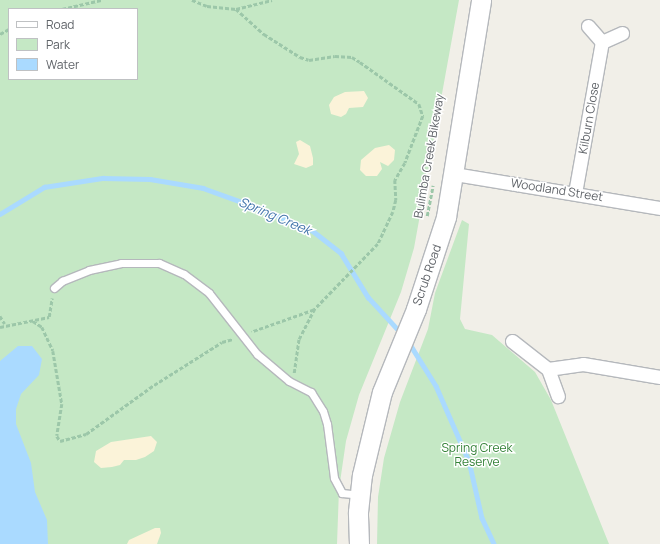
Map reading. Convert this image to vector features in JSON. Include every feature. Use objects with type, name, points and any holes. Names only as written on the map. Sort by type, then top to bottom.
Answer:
[{"type":"main road","name":"Scrub Road","points":[[359,544],[360,495],[378,406],[398,351],[416,309],[446,218],[482,0]]},
{"type":"street","points":[[588,26],[602,42],[622,33]]},
{"type":"street","name":"Kilburn Close","points":[[575,193],[602,42]]},
{"type":"street","name":"Woodland Street","points":[[454,174],[660,208]]},
{"type":"street","points":[[512,341],[548,369],[558,396]]},
{"type":"street","points":[[548,369],[583,364],[660,377]]},
{"type":"lane","points":[[54,288],[62,281],[89,270],[121,263],[159,263],[184,274],[209,293],[244,335],[257,354],[292,382],[311,392],[323,411],[334,478],[342,493],[360,495]]},
{"type":"path","points":[[66,8],[101,0]]},
{"type":"path","points":[[192,0],[207,6],[236,9],[272,0]]},
{"type":"path","points":[[236,9],[264,34],[300,57],[309,60],[335,56],[352,57],[396,86],[422,108],[423,116],[407,159],[395,180],[396,200],[393,212],[378,244],[314,310],[299,339],[292,382]]},
{"type":"path","name":"Bulimba Creek Bikeway","points":[[426,222],[433,184]]},
{"type":"path","points":[[0,327],[6,324],[49,318],[54,288]]},
{"type":"path","points":[[33,321],[42,327],[53,351],[62,404],[58,436],[60,441],[86,434],[194,359],[222,342],[314,310]]},
{"type":"path","points":[[0,316],[6,324]]},
{"type":"green space","points":[[0,0],[459,0],[414,248],[401,292],[359,395],[346,441],[339,489],[337,544],[0,544]]},
{"type":"green space","name":"Spring Creek Reserve","points":[[462,220],[469,224],[460,319],[465,329],[492,335],[535,372],[551,400],[609,544],[377,544],[378,497],[384,458],[400,402],[428,329],[435,293]]},
{"type":"sand","points":[[364,91],[368,98],[363,107],[349,108],[346,114],[341,117],[331,114],[329,105],[334,97],[345,92]]},
{"type":"sand","points":[[300,140],[310,146],[313,158],[313,165],[306,168],[294,164],[299,154],[296,142]]},
{"type":"sand","points":[[389,145],[395,150],[394,160],[388,166],[380,162],[382,169],[377,176],[366,176],[360,170],[361,160],[375,148]]},
{"type":"sand","points":[[151,436],[157,442],[154,451],[145,457],[136,460],[124,460],[120,465],[112,467],[101,468],[94,462],[96,451],[111,442]]},
{"type":"sand","points":[[155,528],[160,528],[161,533],[157,544],[127,544],[129,540]]},
{"type":"water","points":[[18,346],[32,346],[42,359],[39,375],[21,394],[16,409],[16,424],[31,463],[35,492],[47,520],[48,544],[0,544],[0,361]]},
{"type":"waterway","name":"Spring Creek","points":[[0,214],[44,187],[103,178],[150,179],[203,188],[264,210],[313,231],[341,253],[368,297],[402,334]]},
{"type":"waterway","name":"Spring Creek","points":[[408,341],[436,386],[469,461],[482,518],[494,544]]}]
